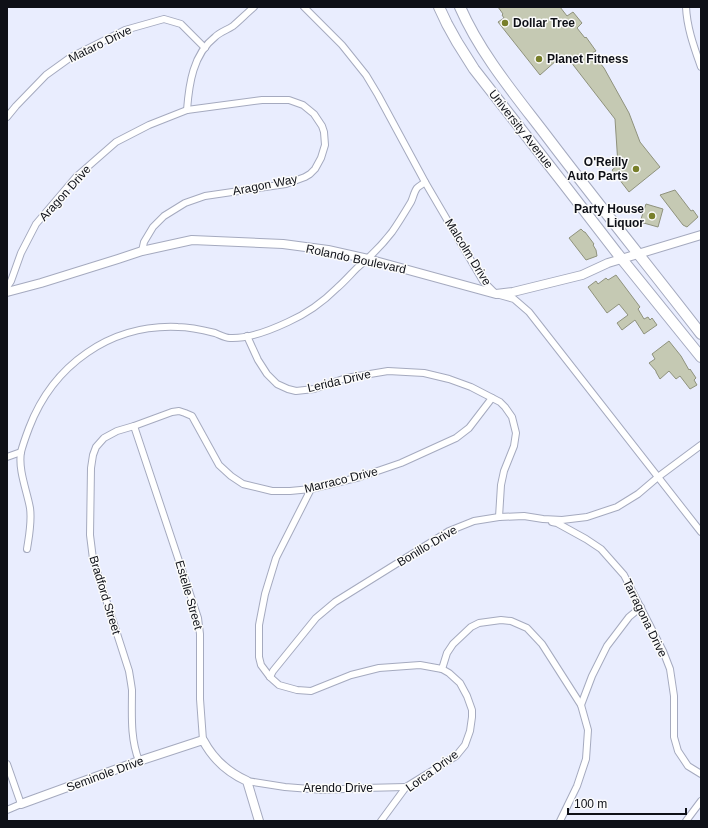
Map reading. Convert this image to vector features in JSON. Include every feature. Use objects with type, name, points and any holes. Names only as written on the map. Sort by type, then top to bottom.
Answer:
[{"type":"main road","name":"University Avenue","points":[[439,7],[447,24],[474,70],[701,357]]},
{"type":"main road","name":"University Avenue","points":[[460,7],[476,38],[495,69],[701,334]]},
{"type":"street","points":[[188,110],[189,93],[196,63],[205,48],[215,37],[233,25],[254,7]]},
{"type":"street","name":"Malcolm Drive","points":[[304,7],[342,45],[366,75],[425,182],[483,281],[496,294],[514,299],[529,312],[701,532]]},
{"type":"street","points":[[686,7],[690,37],[701,67]]},
{"type":"street","name":"Mataro Drive","points":[[7,117],[46,75],[70,57],[125,30],[164,19],[181,24],[205,48]]},
{"type":"street","name":"Aragon Way","points":[[142,251],[144,242],[153,227],[164,216],[185,203],[205,196],[286,184],[304,178],[314,169],[322,158],[324,152],[324,132],[319,120],[309,109],[296,102],[289,100],[262,100],[188,110]]},
{"type":"street","name":"Aragon Drive","points":[[7,287],[11,281],[21,253],[36,224],[76,177],[116,142],[149,125],[188,110]]},
{"type":"street","points":[[27,549],[31,522],[22,468],[21,452],[33,418],[39,406],[53,384],[75,362],[90,350],[102,344],[139,330],[165,327],[191,328],[229,338],[248,336],[288,322],[314,307],[368,259],[392,232],[407,210],[417,188],[425,182]]},
{"type":"street","name":"Rolando Boulevard","points":[[7,292],[48,281],[142,251],[192,240],[283,244],[328,250],[368,259],[496,294],[512,292],[582,275],[608,263],[701,235]]},
{"type":"street","name":"Lerida Drive","points":[[248,336],[258,360],[267,374],[277,384],[288,389],[314,389],[346,378],[388,371],[424,373],[449,379],[470,387],[492,398],[505,407],[512,417],[516,433],[514,446],[502,478],[499,517]]},
{"type":"street","name":"Marraco Drive","points":[[134,426],[172,412],[179,411],[185,413],[192,416],[219,465],[231,476],[243,484],[272,490],[290,491],[311,489],[360,477],[394,466],[456,438],[469,428],[492,398]]},
{"type":"street","name":"Estelle Street","points":[[134,426],[198,618],[200,634],[200,699],[203,740],[220,764],[230,772],[247,781]]},
{"type":"street","name":"Bradford Street","points":[[134,426],[117,431],[104,438],[96,447],[91,468],[90,535],[93,558],[129,671],[132,688],[132,726],[136,753],[139,761]]},
{"type":"street","name":"Bonillo Drive","points":[[270,677],[273,671],[316,618],[335,602],[450,531],[474,521],[499,517],[524,516],[562,520],[587,517],[617,506],[638,494],[701,445]]},
{"type":"street","points":[[7,457],[21,452]]},
{"type":"street","points":[[311,489],[276,558],[265,594],[259,625],[258,658],[261,665],[270,677],[279,685],[297,690],[311,690],[351,675],[379,668],[420,665],[442,669],[447,653],[453,644],[471,627],[479,623],[500,620],[511,621],[527,628],[542,644],[581,706],[588,730],[586,759],[577,786],[560,821]]},
{"type":"street","name":"Tarragona Drive","points":[[543,519],[557,523],[586,538],[601,548],[624,575],[663,651],[670,669],[674,696],[674,737],[678,751],[688,766],[701,774]]},
{"type":"street","points":[[581,706],[592,676],[607,646],[629,617],[641,607]]},
{"type":"street","name":"Lorca Drive","points":[[381,821],[406,787],[456,756],[465,745],[470,731],[472,717],[470,702],[460,683],[442,669]]},
{"type":"street","name":"Seminole Drive","points":[[7,810],[139,761],[203,740]]},
{"type":"street","points":[[7,764],[22,804]]},
{"type":"street","points":[[247,781],[259,821]]},
{"type":"street","name":"Arendo Drive","points":[[247,781],[285,787],[323,790],[406,787]]},
{"type":"street","points":[[686,821],[701,801]]},
{"type":"building","points":[[498,7],[560,7],[567,16],[573,12],[582,23],[577,28],[585,38],[586,37],[596,51],[592,53],[604,68],[629,113],[640,142],[660,167],[629,192],[612,170],[618,165],[615,119],[567,57],[557,60],[540,75],[498,22],[504,18]]},
{"type":"building","points":[[675,190],[691,211],[693,210],[698,217],[687,227],[683,225],[660,195]]},
{"type":"building","name":"Party House Liquor","points":[[646,204],[663,209],[658,227],[640,222]]},
{"type":"building","points":[[581,229],[594,244],[593,245],[597,256],[586,260],[569,238]]},
{"type":"building","points":[[616,275],[640,307],[638,309],[644,319],[648,317],[650,320],[652,318],[657,325],[644,334],[635,320],[622,330],[617,323],[628,315],[619,304],[607,313],[588,287],[596,281],[598,284],[606,278],[608,280]]},
{"type":"building","points":[[669,341],[696,378],[694,380],[697,385],[690,389],[680,376],[676,379],[669,371],[660,379],[656,371],[649,363],[655,359],[652,354]]},
{"type":"place","name":"Dollar Tree","points":[[505,23]]},
{"type":"place","name":"Planet Fitness","points":[[539,59]]},
{"type":"place","name":"O'Reilly Auto Parts","points":[[636,169]]},
{"type":"place","name":"Party House Liquor","points":[[652,216]]}]
